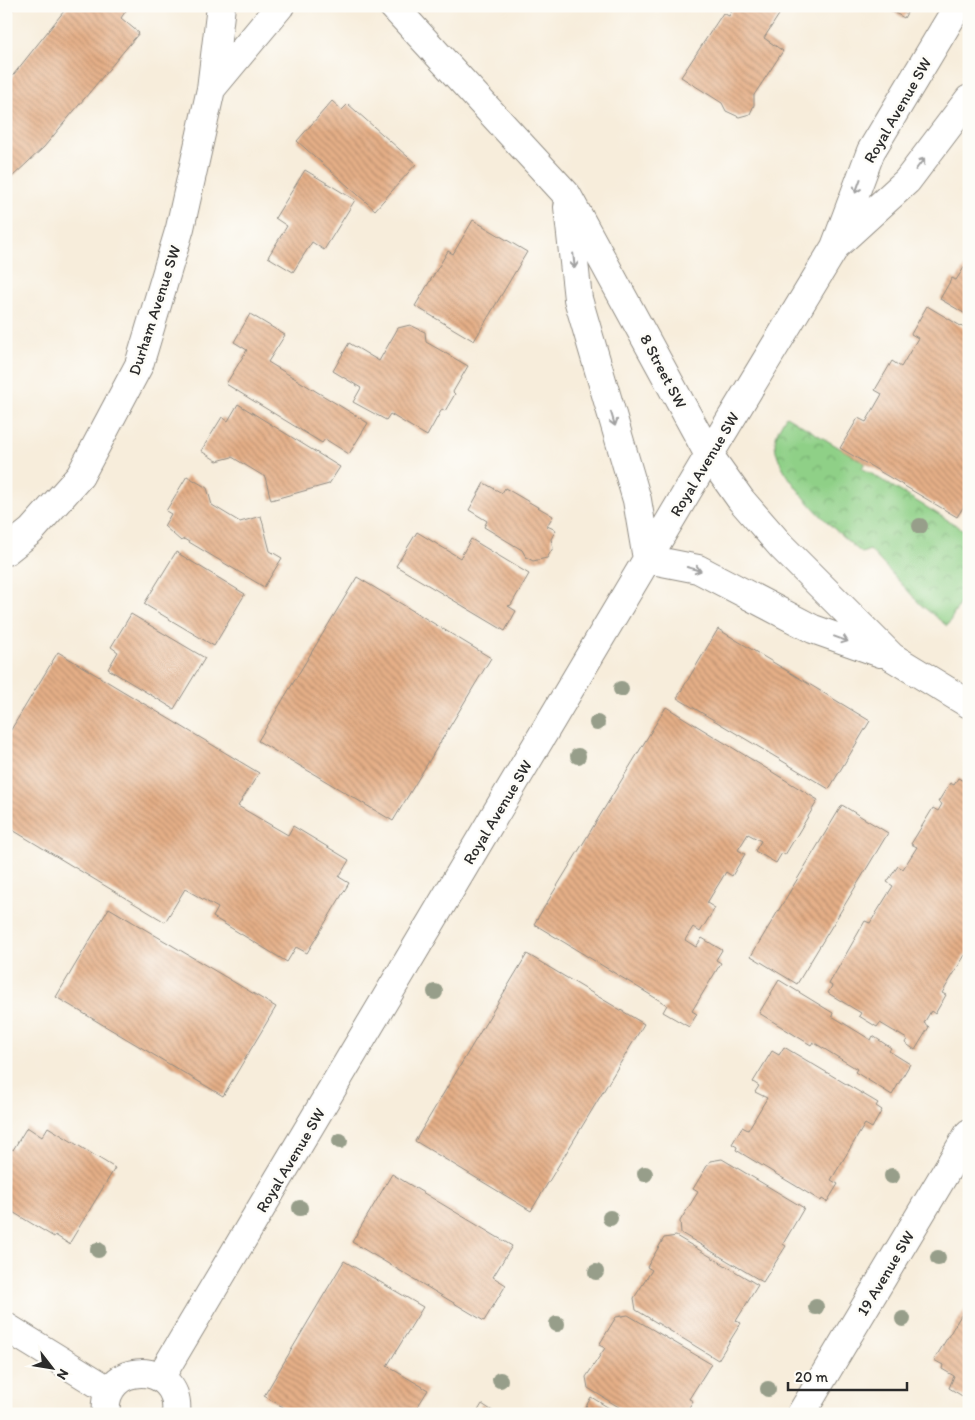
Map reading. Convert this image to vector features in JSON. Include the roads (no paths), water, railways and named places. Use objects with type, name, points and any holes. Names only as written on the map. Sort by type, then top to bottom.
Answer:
[{"type":"street","name":"Durham Avenue SW","points":[[6,551],[31,531],[80,476],[140,365],[180,228],[211,89],[221,6]]},
{"type":"street","name":"Durham Avenue SW","points":[[211,89],[280,6]]},
{"type":"street","name":"8 Street SW","points":[[393,6],[567,196],[709,455],[741,500],[782,547],[892,657],[967,699]]},
{"type":"street","name":"Royal Avenue SW","points":[[160,1378],[709,455],[836,247],[871,151],[958,6]]},
{"type":"street","name":"Royal Avenue SW","points":[[836,247],[908,181],[969,99]]},
{"type":"street","points":[[567,196],[578,299],[637,500],[647,560],[698,569],[813,628],[892,657]]},
{"type":"street","name":"19 Avenue SW","points":[[801,1414],[969,1133]]},
{"type":"street","points":[[6,1327],[108,1402],[128,1375],[145,1372],[160,1378],[173,1392],[177,1405],[176,1414]]}]
